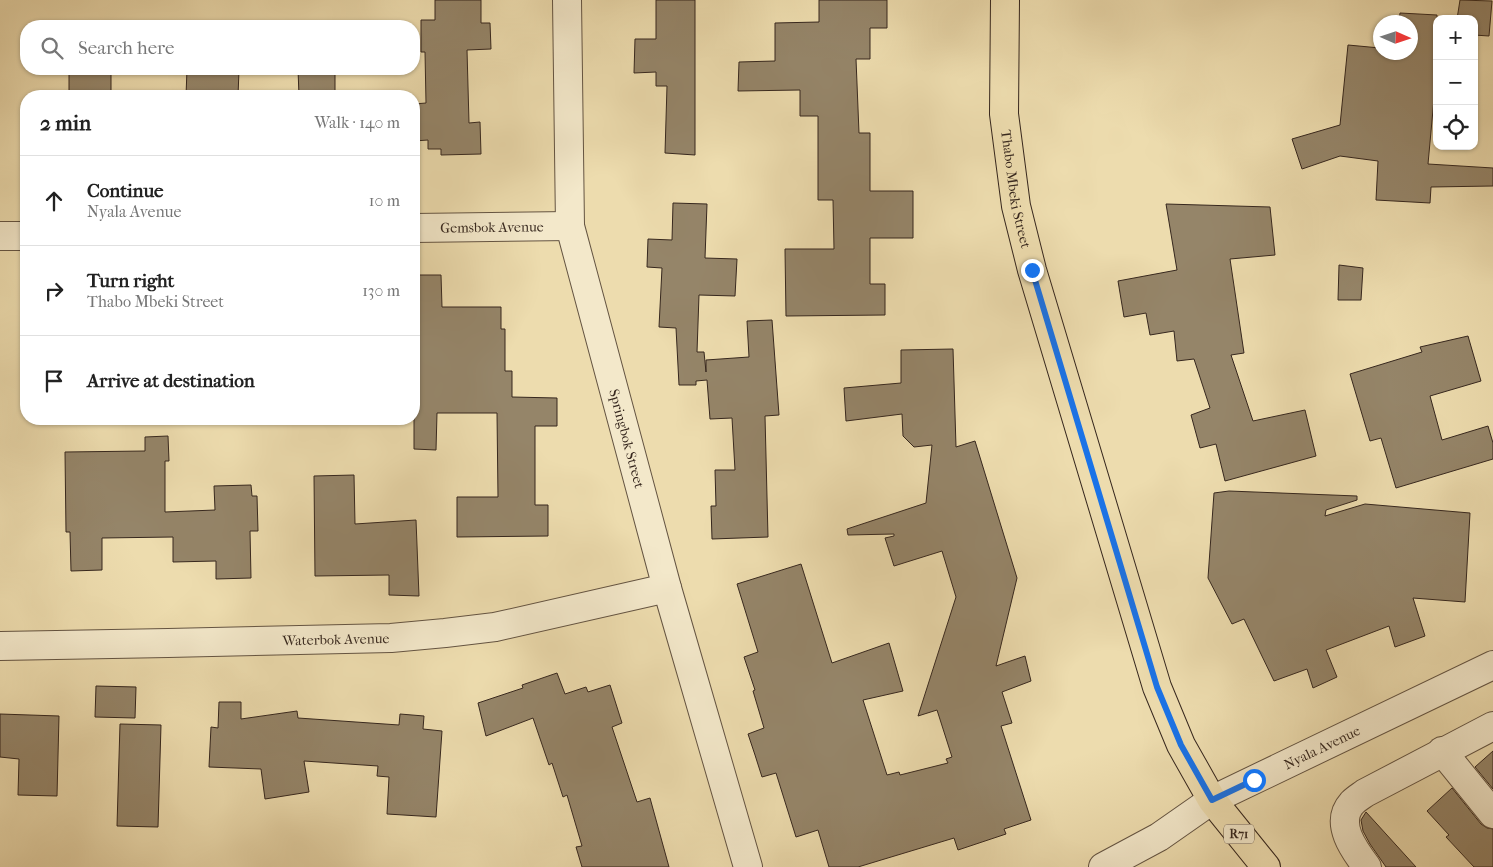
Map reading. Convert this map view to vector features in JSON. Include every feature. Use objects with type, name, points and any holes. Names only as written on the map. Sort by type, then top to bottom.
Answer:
[{"type":"main road","name":"Thabo Mbeki Street","points":[[1005,0],[1004,114],[1016,206],[1032,270],[1157,687],[1181,745],[1212,800],[1266,867]]},
{"type":"street","name":"Springbok Street","points":[[567,0],[570,226],[667,588],[748,867]]},
{"type":"street","name":"Gemsbok Avenue","points":[[420,228],[570,226]]},
{"type":"street","points":[[0,236],[20,236]]},
{"type":"street","name":"Waterbok Avenue","points":[[0,646],[391,638],[495,627],[667,588]]},
{"type":"street","name":"Nyala Avenue","points":[[1103,867],[1159,837],[1212,800],[1493,665]]},
{"type":"street","points":[[1367,867],[1358,855],[1345,827],[1345,814],[1352,804],[1365,793],[1442,751],[1493,726]]},
{"type":"street","points":[[1442,751],[1493,814]]},
{"type":"building","points":[[435,0],[481,0],[481,23],[490,23],[491,49],[467,50],[469,123],[480,122],[481,154],[441,155],[441,149],[428,149],[428,140],[420,141],[420,104],[426,103],[425,52],[421,52],[421,20],[435,20]]},
{"type":"building","points":[[656,0],[695,0],[695,155],[665,153],[667,86],[656,86],[656,72],[634,73],[635,39],[656,39]]},
{"type":"building","points":[[819,0],[887,0],[887,28],[870,28],[870,59],[856,59],[859,133],[870,133],[870,191],[913,191],[913,238],[870,238],[870,284],[885,284],[885,315],[786,316],[785,249],[834,249],[833,200],[818,200],[818,116],[800,116],[800,90],[738,91],[739,62],[775,61],[775,23],[819,22]]},
{"type":"building","points":[[1460,0],[1492,1],[1489,36],[1478,35],[1478,15],[1458,15]]},
{"type":"building","points":[[1400,13],[1437,15],[1433,15],[1433,110],[1428,164],[1493,168],[1493,186],[1431,187],[1430,203],[1376,200],[1378,161],[1340,156],[1302,169],[1292,139],[1340,125],[1348,45],[1373,47],[1373,60],[1418,60],[1418,15],[1400,15]]},
{"type":"building","points":[[69,75],[111,75],[111,90],[69,90]]},
{"type":"building","points":[[187,75],[239,75],[238,90],[186,90]]},
{"type":"building","points":[[298,75],[335,75],[335,90],[299,90]]},
{"type":"building","points":[[673,203],[707,204],[705,258],[737,259],[735,296],[699,295],[697,352],[704,352],[706,372],[706,360],[749,357],[747,321],[772,320],[779,415],[765,416],[768,537],[712,539],[711,506],[716,506],[715,470],[735,470],[732,418],[710,419],[707,380],[696,381],[696,385],[679,385],[676,328],[659,327],[662,268],[647,267],[648,239],[672,240]]},
{"type":"building","points":[[1166,204],[1270,207],[1275,255],[1230,259],[1244,353],[1231,355],[1253,421],[1305,410],[1316,456],[1225,481],[1216,444],[1200,448],[1191,415],[1210,408],[1194,359],[1177,361],[1174,331],[1150,335],[1146,313],[1124,317],[1118,281],[1177,270]]},
{"type":"building","points":[[1339,265],[1363,268],[1361,300],[1338,300]]},
{"type":"building","points":[[420,275],[441,275],[442,307],[501,307],[501,329],[505,329],[505,371],[512,371],[512,397],[557,398],[557,426],[535,426],[535,505],[548,505],[548,536],[457,537],[457,497],[498,497],[497,413],[437,413],[436,450],[414,449],[414,425],[420,425]]},
{"type":"building","points":[[1468,336],[1481,381],[1430,396],[1442,440],[1488,426],[1493,443],[1493,459],[1396,488],[1381,438],[1370,441],[1350,374],[1422,352],[1420,347]]},
{"type":"building","points":[[953,349],[956,447],[975,441],[1017,578],[996,666],[1025,656],[1031,681],[1002,692],[1012,723],[1001,726],[1031,820],[1004,829],[1006,834],[958,850],[954,838],[858,867],[829,867],[818,830],[796,837],[776,773],[762,777],[748,734],[764,728],[753,691],[755,690],[744,657],[758,652],[737,584],[801,564],[832,663],[889,643],[903,691],[863,700],[887,775],[899,772],[900,775],[948,763],[946,759],[952,757],[937,710],[918,716],[956,597],[942,551],[894,566],[885,538],[894,536],[894,534],[848,535],[847,529],[926,503],[932,445],[914,447],[903,436],[902,414],[846,421],[844,388],[901,383],[901,350]]},
{"type":"building","points":[[168,436],[169,461],[165,461],[165,512],[215,510],[214,486],[251,485],[252,496],[257,496],[258,531],[250,531],[251,578],[216,579],[216,561],[173,562],[173,537],[102,538],[102,570],[71,571],[70,532],[66,532],[65,452],[145,451],[145,437]]},
{"type":"building","points":[[354,475],[355,524],[416,520],[419,596],[389,595],[389,575],[315,576],[314,476]]},
{"type":"building","points":[[1229,491],[1357,496],[1357,500],[1326,510],[1325,516],[1365,504],[1470,513],[1465,602],[1413,598],[1425,636],[1395,647],[1389,626],[1326,650],[1337,677],[1313,688],[1307,669],[1274,681],[1244,619],[1232,624],[1208,578],[1214,493]]},
{"type":"building","points":[[557,673],[565,694],[586,687],[588,692],[610,685],[622,723],[612,727],[637,802],[650,798],[669,867],[582,867],[576,847],[582,846],[567,795],[563,797],[552,763],[549,765],[533,718],[486,736],[478,703],[523,688],[522,685]]},
{"type":"building","points":[[96,686],[136,687],[135,718],[95,717]]},
{"type":"building","points":[[219,702],[241,702],[241,719],[297,711],[298,718],[399,725],[400,714],[424,716],[423,729],[442,731],[436,817],[387,814],[389,777],[377,776],[378,766],[304,761],[309,792],[265,799],[261,769],[209,767],[211,727],[218,728]]},
{"type":"building","points":[[0,714],[59,716],[57,796],[18,795],[19,759],[0,757]]},
{"type":"building","points":[[120,724],[161,725],[158,827],[117,826]]},
{"type":"building","points":[[1493,751],[1493,789],[1475,767]]},
{"type":"building","points":[[1452,788],[1481,824],[1493,829],[1493,867],[1474,867],[1446,837],[1449,835],[1427,811]]},
{"type":"building","points":[[1366,812],[1416,867],[1386,867],[1363,831],[1361,820]]},
{"type":"route","points":[[1032,270],[1157,687],[1181,745],[1212,800],[1254,780]]}]
